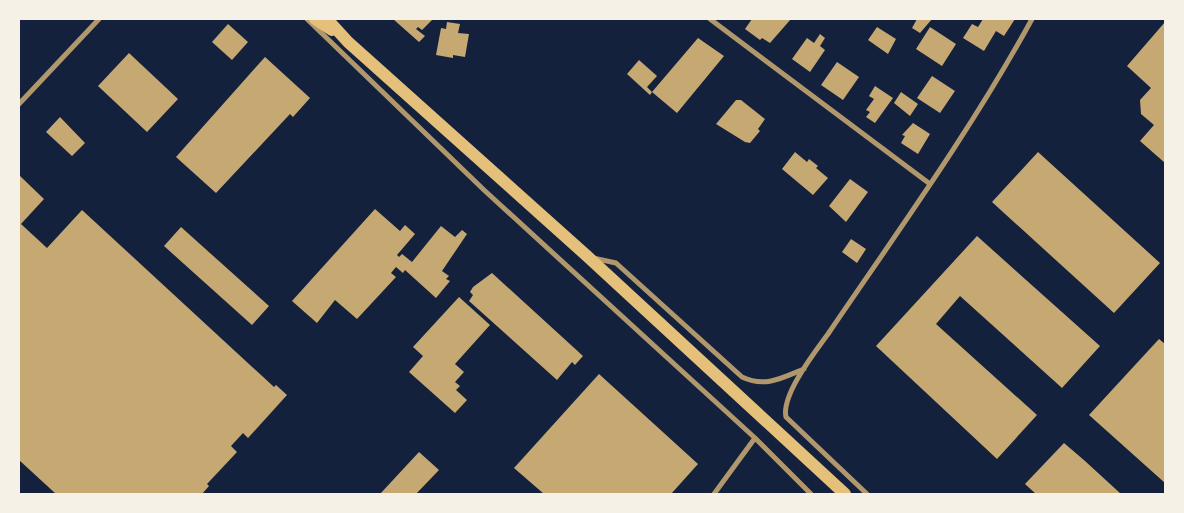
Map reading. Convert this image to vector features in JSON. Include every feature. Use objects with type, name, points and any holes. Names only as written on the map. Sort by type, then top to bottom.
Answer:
[{"type":"main road","points":[[315,19],[348,42]]},
{"type":"main road","points":[[327,19],[348,42],[587,256],[845,494]]},
{"type":"street","points":[[19,104],[99,19]]},
{"type":"street","points":[[306,19],[484,190],[755,438],[811,494]]},
{"type":"street","points":[[710,19],[930,184]]},
{"type":"street","points":[[867,494],[786,417],[786,404],[804,368],[930,184],[1010,60],[1032,19]]},
{"type":"street","points":[[587,256],[616,263],[735,371],[751,381],[772,382],[804,368]]},
{"type":"street","points":[[714,494],[755,438]]},
{"type":"building","points":[[393,19],[433,19],[422,30],[418,27],[416,29],[425,36],[419,42]]},
{"type":"building","points":[[752,19],[791,19],[770,43],[762,38],[760,40],[745,29]]},
{"type":"building","points":[[917,19],[932,19],[920,33],[912,28]]},
{"type":"building","points":[[983,19],[1015,19],[1004,36],[996,31],[984,51],[963,38],[972,24],[978,27]]},
{"type":"building","points":[[447,22],[460,24],[458,33],[469,34],[465,57],[453,55],[453,58],[436,55],[441,28],[446,29]]},
{"type":"building","points":[[1165,22],[1165,163],[1140,141],[1154,125],[1141,114],[1140,100],[1151,88],[1127,66]]},
{"type":"building","points":[[228,24],[248,42],[232,60],[212,42]]},
{"type":"building","points":[[877,27],[896,39],[888,54],[868,40]]},
{"type":"building","points":[[930,27],[956,44],[942,66],[916,49]]},
{"type":"building","points":[[820,34],[825,38],[820,46],[825,50],[810,72],[792,59],[807,38],[814,43]]},
{"type":"building","points":[[698,38],[724,56],[677,113],[652,92]]},
{"type":"building","points":[[129,53],[178,99],[147,132],[98,86]]},
{"type":"building","points":[[265,57],[310,98],[293,117],[290,114],[216,193],[176,157]]},
{"type":"building","points":[[639,60],[657,76],[647,87],[652,92],[650,95],[627,74]]},
{"type":"building","points":[[837,62],[859,77],[843,100],[821,85]]},
{"type":"building","points":[[932,76],[955,91],[940,113],[917,98]]},
{"type":"building","points":[[875,86],[893,98],[875,123],[866,117],[870,112],[866,110],[874,99],[869,96]]},
{"type":"building","points":[[901,92],[918,104],[910,116],[894,103]]},
{"type":"building","points":[[736,100],[741,100],[765,119],[758,129],[760,131],[750,143],[745,142],[716,124]]},
{"type":"building","points":[[60,117],[85,143],[72,156],[46,132]]},
{"type":"building","points":[[913,123],[930,134],[918,154],[901,143],[905,136],[902,135]]},
{"type":"building","points":[[795,152],[807,162],[809,159],[818,166],[816,168],[828,178],[813,195],[782,169]]},
{"type":"building","points":[[1038,152],[1160,263],[1114,313],[992,202]]},
{"type":"building","points":[[19,175],[44,199],[21,224],[47,248],[82,210],[274,387],[276,385],[287,395],[248,438],[243,433],[231,446],[237,452],[207,484],[209,486],[202,494],[56,494],[19,460]]},
{"type":"building","points":[[850,179],[868,192],[846,222],[829,206]]},
{"type":"building","points":[[375,209],[400,231],[405,225],[415,234],[397,255],[399,257],[402,254],[412,262],[441,226],[455,237],[462,230],[467,234],[442,271],[449,276],[446,279],[450,281],[436,298],[405,270],[403,273],[396,267],[391,273],[396,277],[357,319],[335,300],[317,323],[292,301]]},
{"type":"building","points":[[181,227],[269,306],[252,325],[164,246]]},
{"type":"building","points":[[977,236],[1100,346],[1062,388],[960,296],[936,324],[1037,415],[997,459],[876,346]]},
{"type":"building","points":[[851,239],[866,249],[857,263],[842,252]]},
{"type":"building","points":[[492,273],[583,356],[575,365],[572,362],[557,380],[469,301],[473,295],[470,292],[473,287]]},
{"type":"building","points":[[459,297],[490,325],[455,364],[464,372],[455,382],[460,386],[456,390],[467,400],[455,413],[409,372],[423,356],[413,347]]},
{"type":"building","points":[[1159,339],[1165,344],[1165,483],[1089,415]]},
{"type":"building","points":[[599,374],[698,464],[671,494],[544,494],[514,468]]},
{"type":"building","points":[[1064,443],[1121,494],[1036,494],[1025,484]]},
{"type":"building","points":[[419,452],[439,470],[416,494],[380,494]]}]
